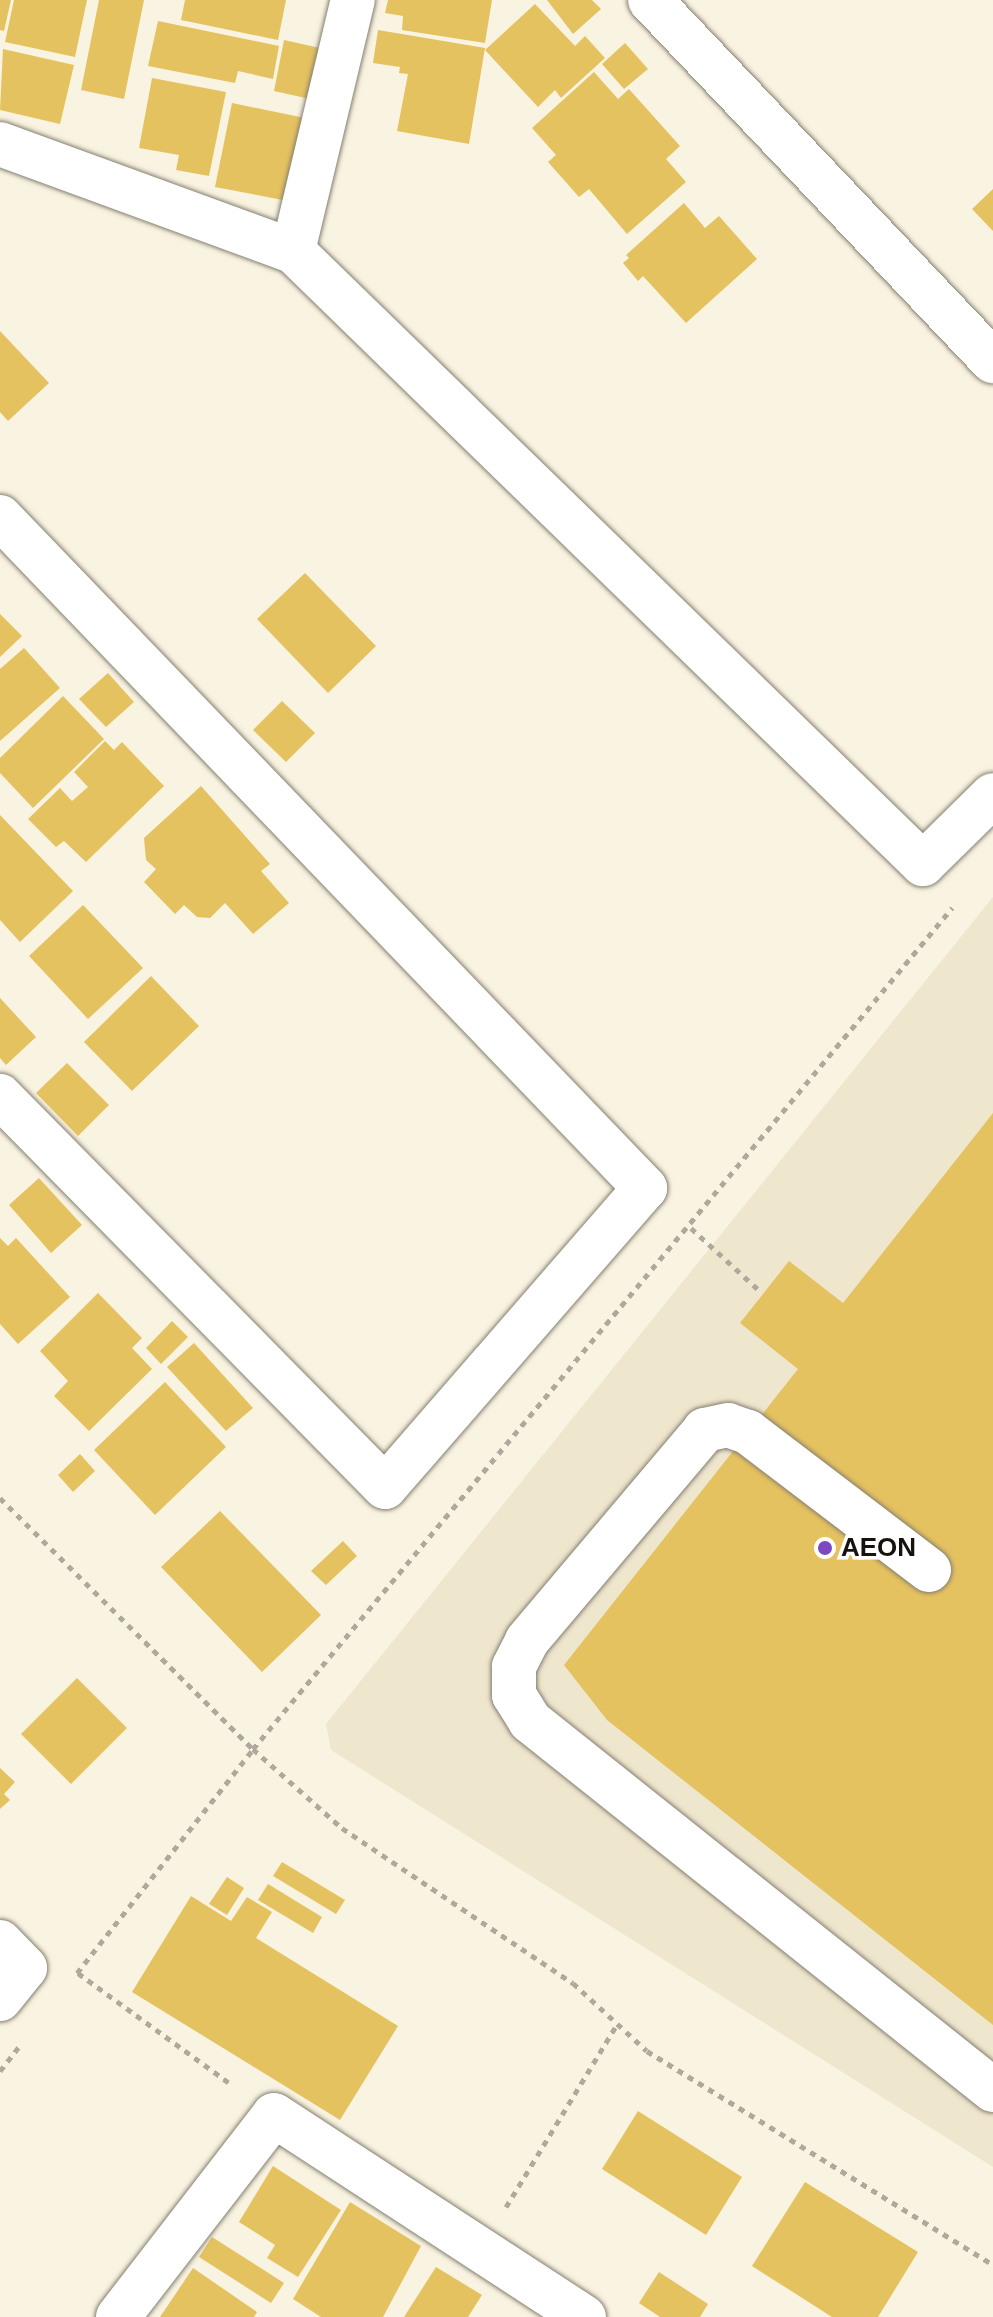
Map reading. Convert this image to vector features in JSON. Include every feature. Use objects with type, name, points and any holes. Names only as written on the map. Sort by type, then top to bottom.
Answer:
[{"type":"street","points":[[293,251],[353,0]]},
{"type":"street","points":[[650,0],[993,361]]},
{"type":"street","points":[[0,144],[293,251],[923,864],[993,795]]},
{"type":"street","points":[[0,517],[645,1188],[385,1487],[0,1096]]},
{"type":"street","points":[[929,1570],[748,1432],[728,1425],[705,1430],[527,1641],[514,1667],[514,1695],[530,1721],[993,2090]]},
{"type":"street","points":[[0,1942],[25,1968],[0,1999]]},
{"type":"street","points":[[118,2317],[274,2115],[584,2317]]},
{"type":"path","points":[[274,2115],[78,1973],[253,1749],[691,1228],[955,904]]},
{"type":"path","points":[[691,1228],[759,1290]]},
{"type":"path","points":[[0,1498],[253,1749],[342,1828],[573,1983],[647,2051],[993,2265]]},
{"type":"path","points":[[481,2250],[618,2023]]},
{"type":"shaded area","points":[[993,897],[993,2167],[331,1750],[326,1724]]},
{"type":"building","points":[[0,0],[11,0],[4,31],[0,30]]},
{"type":"building","points":[[14,0],[87,0],[75,57],[5,42]]},
{"type":"building","points":[[99,0],[144,0],[124,99],[81,90]]},
{"type":"building","points":[[185,0],[286,0],[278,40],[181,20]]},
{"type":"building","points":[[388,0],[492,0],[485,43],[402,30],[403,16],[385,13]]},
{"type":"building","points":[[547,0],[592,0],[601,9],[573,34]]},
{"type":"building","points":[[535,4],[575,46],[585,36],[605,58],[561,98],[555,90],[538,107],[485,50]]},
{"type":"building","points":[[158,21],[279,46],[273,79],[238,71],[235,83],[148,66]]},
{"type":"building","points":[[378,30],[485,48],[469,144],[397,131],[408,74],[399,73],[400,67],[373,63]]},
{"type":"building","points":[[284,40],[320,48],[310,99],[274,91]]},
{"type":"building","points":[[625,43],[648,69],[624,89],[602,64]]},
{"type":"building","points":[[3,49],[74,65],[60,124],[0,110]]},
{"type":"building","points":[[594,72],[618,99],[629,89],[680,146],[666,159],[686,182],[627,234],[589,189],[579,197],[548,162],[556,155],[532,128]]},
{"type":"building","points":[[152,78],[226,92],[209,176],[176,170],[179,155],[139,148]]},
{"type":"building","points":[[232,103],[305,118],[288,201],[215,187]]},
{"type":"building","points":[[993,189],[993,231],[972,209]]},
{"type":"building","points":[[684,203],[705,228],[719,216],[757,259],[686,323],[643,276],[638,281],[623,263],[629,258],[626,255]]},
{"type":"building","points":[[0,331],[49,383],[8,421],[0,412]]},
{"type":"building","points":[[305,573],[376,646],[328,693],[257,619]]},
{"type":"building","points":[[0,614],[22,636],[0,657]]},
{"type":"building","points":[[24,648],[60,688],[0,741],[0,669]]},
{"type":"building","points":[[108,673],[134,702],[106,727],[79,699]]},
{"type":"building","points":[[63,696],[104,739],[33,808],[0,773],[0,758]]},
{"type":"building","points":[[282,701],[315,733],[286,762],[253,730]]},
{"type":"building","points":[[105,741],[114,750],[122,742],[164,786],[86,862],[64,841],[56,847],[28,819],[60,788],[72,801],[88,787],[74,772]]},
{"type":"building","points":[[201,786],[270,864],[261,871],[289,903],[253,934],[225,903],[210,918],[197,917],[184,905],[175,914],[144,882],[156,869],[146,860],[144,838]]},
{"type":"building","points":[[0,815],[73,891],[20,942],[0,920]]},
{"type":"building","points":[[83,905],[143,968],[88,1019],[29,956]]},
{"type":"building","points":[[151,976],[199,1026],[132,1091],[84,1042]]},
{"type":"building","points":[[0,998],[36,1037],[6,1065],[0,1058]]},
{"type":"building","points":[[67,1063],[109,1105],[78,1136],[36,1093]]},
{"type":"building","name":"AEON","points":[[993,1113],[993,2025],[607,1720],[564,1665],[798,1369],[740,1323],[789,1261],[843,1303]]},
{"type":"building","points":[[39,1178],[82,1225],[51,1253],[9,1205]]},
{"type":"building","points":[[0,1238],[8,1246],[16,1238],[70,1297],[18,1344],[0,1324]]},
{"type":"building","points":[[98,1293],[142,1338],[132,1348],[152,1369],[89,1431],[54,1396],[68,1381],[40,1351]]},
{"type":"building","points":[[172,1321],[188,1337],[161,1364],[146,1348]]},
{"type":"building","points":[[194,1343],[253,1408],[226,1431],[167,1367]]},
{"type":"building","points":[[165,1382],[226,1447],[155,1515],[94,1450]]},
{"type":"building","points":[[80,1454],[95,1471],[73,1492],[58,1475]]},
{"type":"building","points":[[220,1511],[321,1615],[262,1672],[161,1567]]},
{"type":"building","points":[[343,1541],[357,1556],[326,1585],[311,1571]]},
{"type":"building","points":[[77,1678],[127,1728],[71,1784],[21,1734]]},
{"type":"building","points":[[0,1768],[15,1782],[4,1794],[10,1800],[0,1809]]},
{"type":"building","points":[[282,1862],[345,1900],[336,1914],[273,1876]]},
{"type":"building","points":[[227,1877],[244,1888],[227,1915],[209,1904]]},
{"type":"building","points":[[268,1884],[322,1917],[313,1933],[258,1900]]},
{"type":"building","points":[[191,1896],[231,1921],[247,1897],[272,1912],[256,1938],[398,2026],[340,2120],[132,1992]]},
{"type":"building","points":[[638,2111],[742,2177],[706,2235],[602,2169]]},
{"type":"building","points":[[273,2166],[341,2210],[298,2277],[267,2258],[275,2245],[239,2222]]},
{"type":"building","points":[[805,2182],[918,2252],[878,2317],[832,2317],[752,2266]]},
{"type":"building","points":[[350,2202],[421,2246],[383,2317],[321,2317],[293,2299]]},
{"type":"building","points":[[212,2237],[284,2283],[271,2303],[199,2257]]},
{"type":"building","points":[[436,2267],[482,2295],[468,2317],[404,2317]]},
{"type":"building","points":[[193,2268],[257,2312],[254,2317],[160,2317]]},
{"type":"building","points":[[659,2272],[708,2304],[700,2317],[660,2317],[639,2303]]},
{"type":"place","name":"AEON","points":[[825,1548]]}]
